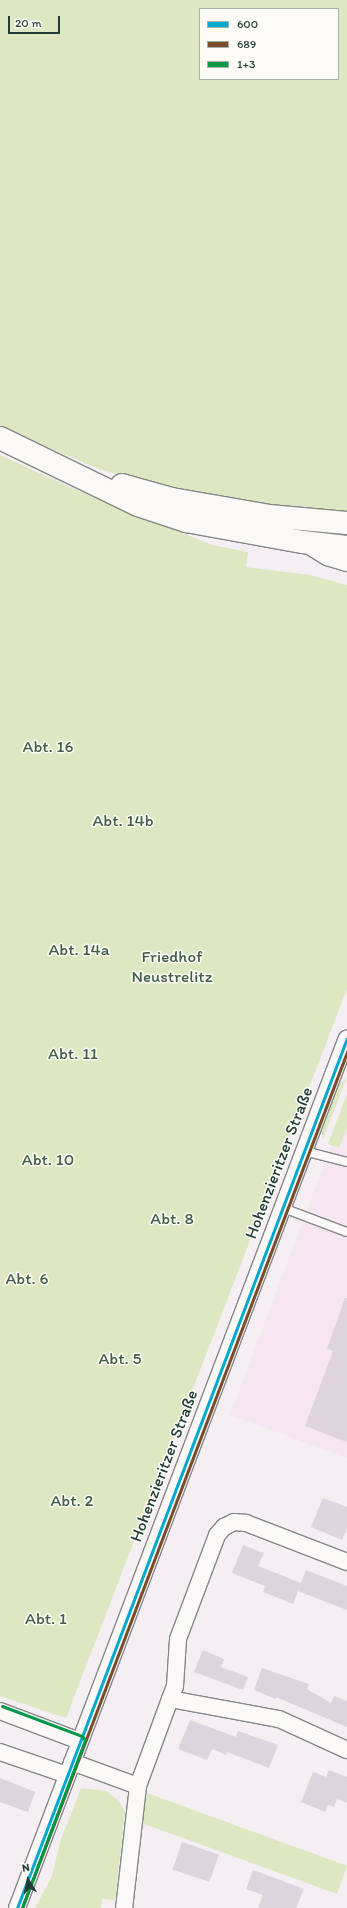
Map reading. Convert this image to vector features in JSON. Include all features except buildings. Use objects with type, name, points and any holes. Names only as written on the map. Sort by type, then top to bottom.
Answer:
[{"type":"main road","points":[[0,438],[138,505],[186,521],[303,542],[347,547]]},
{"type":"main road","points":[[74,473],[172,498],[269,516],[347,523]]},
{"type":"street","points":[[303,542],[327,557],[347,563]]},
{"type":"street","name":"Hohenzieritzer Straße","points":[[17,1908],[304,1151],[345,1048]]},
{"type":"street","points":[[124,1908],[138,1786],[175,1686],[178,1638],[217,1535],[224,1527],[234,1522],[246,1522],[347,1562]]},
{"type":"street","points":[[170,1699],[279,1719],[347,1750]]},
{"type":"street","points":[[0,1711],[80,1741]]},
{"type":"street","points":[[0,1752],[70,1768],[138,1786]]},
{"type":"lane","points":[[304,1151],[347,1162]]},
{"type":"lane","points":[[283,1208],[347,1232]]},
{"type":"shaded area","points":[[347,1103],[347,1458],[230,1415]]},
{"type":"green space","points":[[0,0],[347,0],[347,515],[273,509],[159,487],[99,469],[0,427]]},
{"type":"green space","name":"Friedhof Neustrelitz","points":[[0,455],[74,489],[212,545],[248,552],[246,567],[310,575],[347,585],[347,989],[66,1718],[0,1696]]},
{"type":"green space","points":[[347,1077],[323,1139],[321,1130],[338,1085]]},
{"type":"green space","points":[[347,1094],[347,1128],[339,1148],[328,1144]]},
{"type":"green space","points":[[81,1788],[106,1791],[119,1801],[125,1812],[115,1900],[102,1899],[101,1908],[35,1908],[52,1876],[60,1842]]},
{"type":"green space","points":[[147,1793],[347,1866],[337,1894],[137,1821]]},
{"type":"transit line","name":"600","points":[[17,1908],[347,1038]]},
{"type":"transit line","name":"689","points":[[22,1908],[347,1052]]},
{"type":"transit line","name":"1+3","points":[[2,1706],[82,1736],[85,1740],[22,1908]]},
{"type":"park label","name":"Abt. 16","points":[[48,747]]},
{"type":"park label","name":"Abt. 14b","points":[[123,821]]},
{"type":"park label","name":"Abt. 14a","points":[[79,950]]},
{"type":"park label","name":"Abt. 11","points":[[73,1054]]},
{"type":"park label","name":"Abt. 10","points":[[48,1160]]},
{"type":"park label","name":"Abt. 8","points":[[172,1219]]},
{"type":"park label","name":"Abt. 6","points":[[27,1279]]},
{"type":"park label","name":"Abt. 5","points":[[120,1359]]},
{"type":"park label","name":"Abt. 2","points":[[72,1501]]},
{"type":"park label","name":"Abt. 1","points":[[46,1619]]}]
